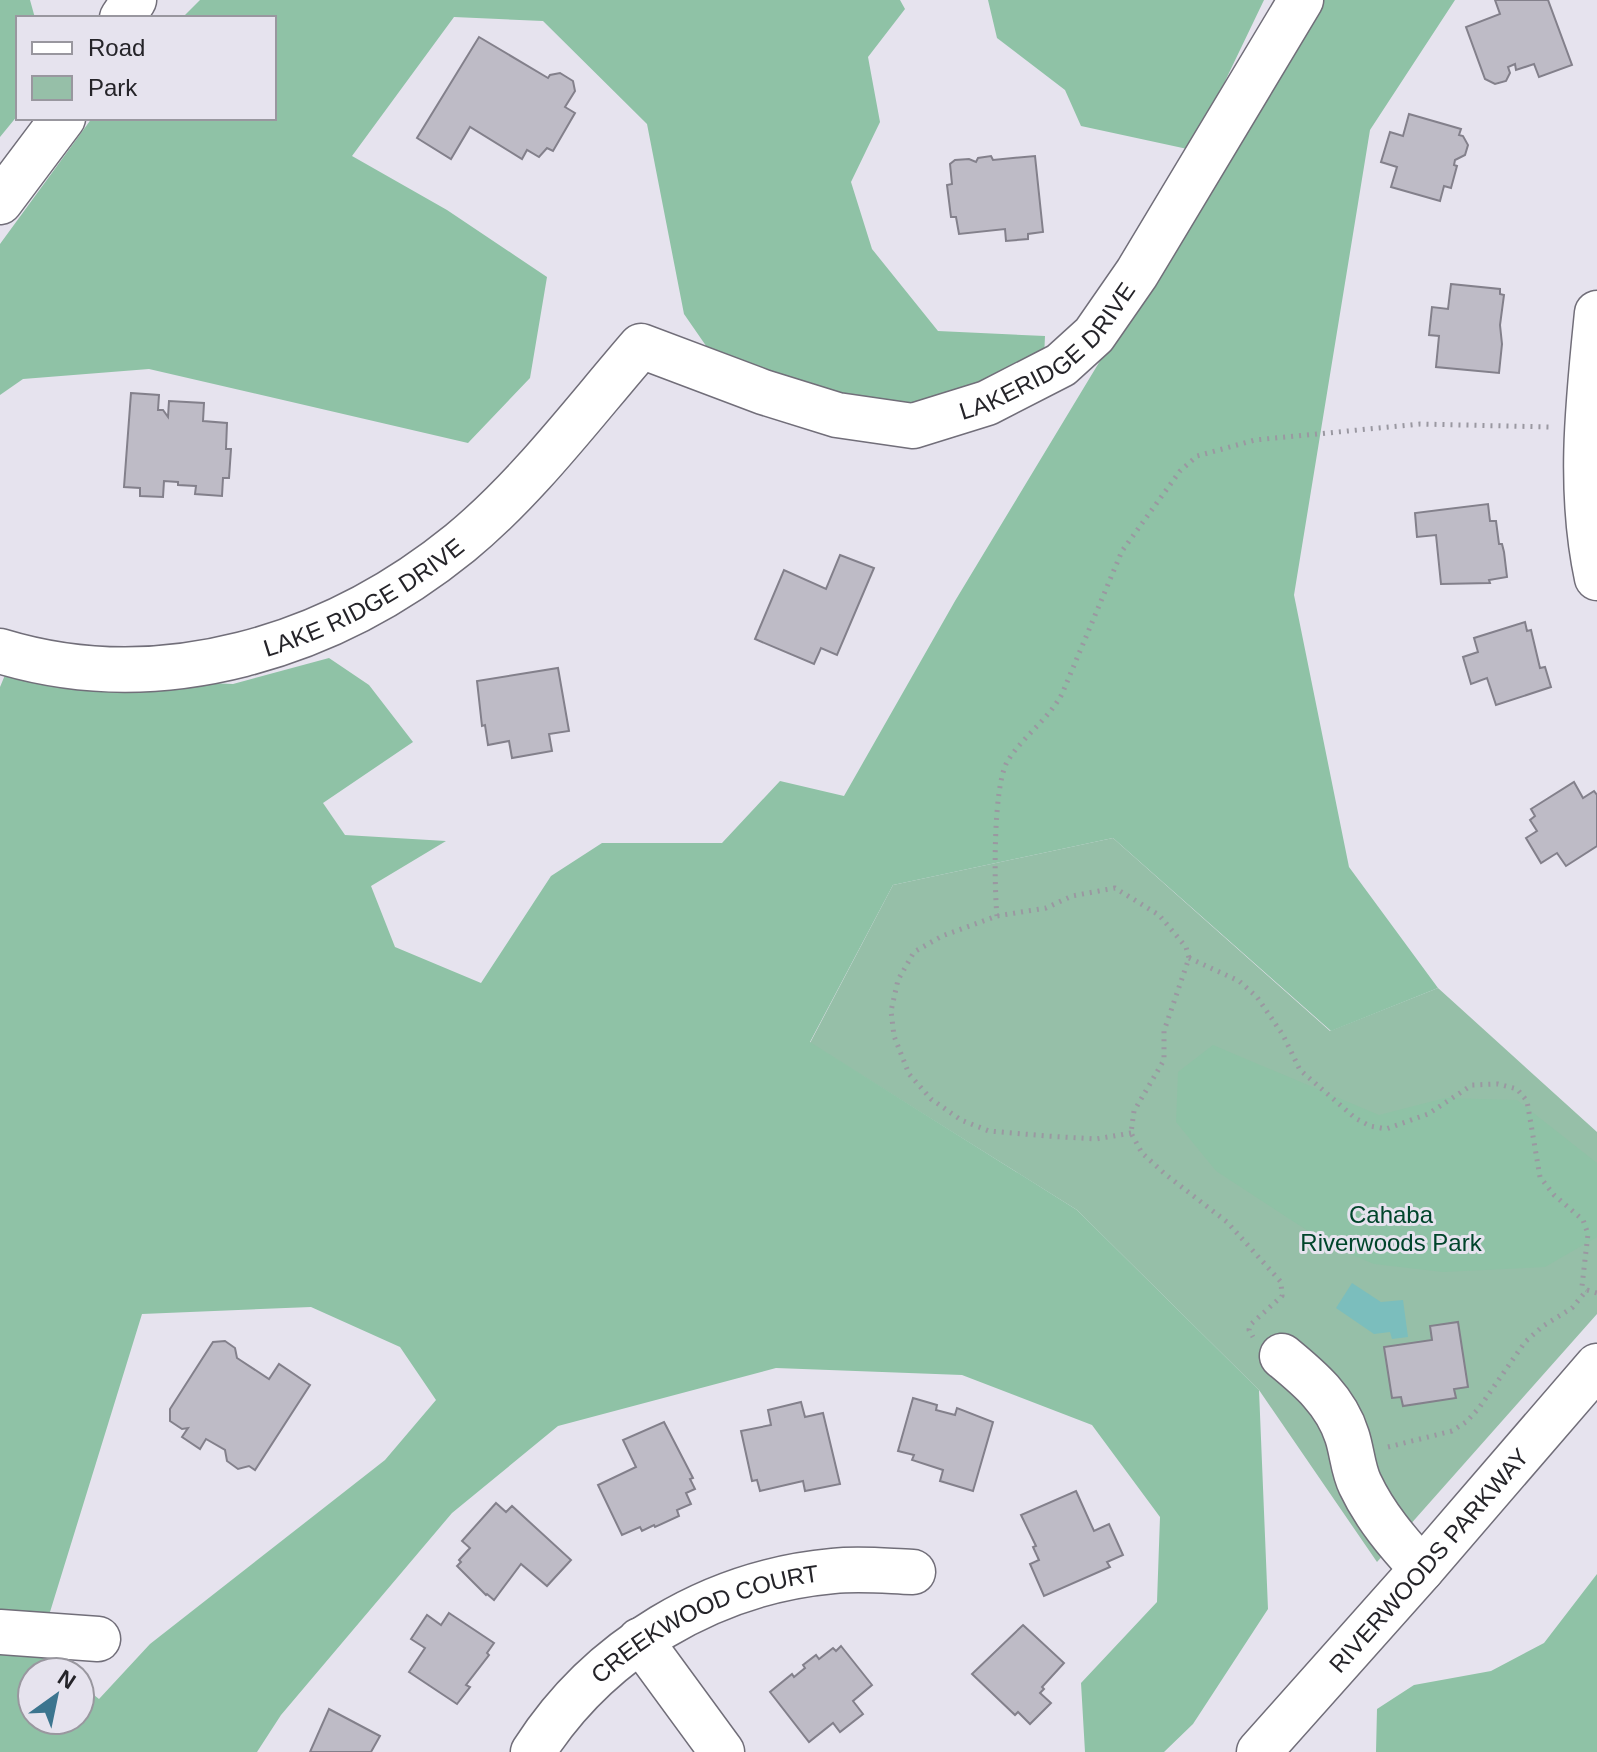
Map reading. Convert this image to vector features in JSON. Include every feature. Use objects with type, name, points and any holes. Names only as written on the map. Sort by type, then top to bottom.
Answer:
[{"type":"street","name":"LAKERIDGE DRIVE","points":[[641,346],[763,392],[837,415],[913,426],[987,403],[1061,365],[1094,335],[1137,273],[1301,0]]},
{"type":"street","points":[[0,202],[62,120]]},
{"type":"street","points":[[1597,313],[1585,473],[1591,549],[1597,578]]},
{"type":"street","name":"LAKE RIDGE DRIVE","points":[[0,651],[77,667],[143,670],[215,661],[259,651],[301,638],[349,617],[412,579],[462,541],[520,485],[641,346]]},
{"type":"street","points":[[1282,1356],[1304,1374],[1339,1412],[1358,1481],[1395,1539],[1422,1569]]},
{"type":"street","name":"RIVERWOODS PARKWAY","points":[[1274,1747],[1369,1625],[1422,1569],[1597,1366]]},
{"type":"street","name":"CREEKWOOD COURT","points":[[533,1752],[582,1689],[610,1663],[640,1640],[693,1610],[758,1585],[835,1571],[913,1572]]},
{"type":"street","points":[[0,1632],[98,1639]]},
{"type":"street","points":[[640,1640],[722,1752]]},
{"type":"path","points":[[997,916],[994,880],[999,800],[1006,764],[1053,711],[1122,551],[1180,471],[1197,456],[1255,440],[1420,424],[1587,427]]},
{"type":"path","points":[[1131,1133],[1096,1139],[989,1131],[961,1120],[931,1099],[909,1074],[894,1036],[891,1011],[898,980],[914,952],[942,936],[997,916],[1046,908],[1072,896],[1115,888],[1159,915],[1186,947],[1192,960],[1239,981],[1257,997],[1283,1035],[1300,1070],[1355,1118],[1370,1126],[1386,1129],[1428,1114],[1472,1085],[1498,1084],[1517,1089],[1527,1101],[1540,1177],[1554,1195],[1583,1220],[1586,1227],[1588,1234],[1582,1286],[1597,1293]]},
{"type":"path","points":[[1192,960],[1164,1031],[1164,1060],[1134,1111],[1131,1133],[1142,1153],[1227,1222],[1281,1282],[1282,1296],[1250,1325],[1249,1330],[1252,1336],[1282,1356]]},
{"type":"path","points":[[1353,1455],[1435,1437],[1466,1422],[1525,1342],[1543,1326],[1572,1308],[1587,1290]]},
{"type":"green space","points":[[0,0],[30,0],[34,16],[16,16],[16,117],[0,137]]},
{"type":"green space","points":[[200,0],[900,0],[905,9],[868,57],[880,122],[851,182],[872,249],[938,331],[1045,336],[1044,358],[935,409],[847,401],[711,353],[684,314],[647,124],[543,21],[454,17],[352,156],[447,210],[547,277],[530,378],[468,443],[149,369],[23,379],[0,395],[0,244],[91,120],[276,120],[276,16],[184,16]]},
{"type":"green space","points":[[988,0],[1264,0],[1192,150],[1081,126],[1065,90],[997,38]]},
{"type":"green space","points":[[1318,0],[1455,0],[1370,130],[1294,595],[1349,867],[1438,988],[1331,1031],[1113,838],[893,885],[810,1042],[1077,1210],[1259,1390],[1268,1609],[1193,1724],[1164,1752],[1085,1752],[1081,1683],[1157,1602],[1160,1517],[1092,1425],[962,1375],[776,1368],[558,1426],[452,1513],[281,1715],[257,1752],[0,1752],[0,1654],[35,1656],[16,1656],[16,1736],[96,1736],[96,1697],[99,1699],[150,1644],[385,1460],[436,1400],[400,1347],[311,1307],[142,1314],[50,1612],[0,1617],[0,687],[5,675],[233,684],[329,658],[369,685],[413,742],[323,803],[345,835],[446,841],[371,886],[395,947],[481,983],[551,876],[602,843],[722,843],[780,781],[844,796],[955,601]]},
{"type":"green space","name":"Cahaba Riverwoods Park","points":[[1113,838],[1330,1031],[1438,988],[1597,1132],[1597,1314],[1377,1562],[1259,1390],[1077,1210],[810,1043],[893,885]]},
{"type":"green space","points":[[1213,1045],[1379,1115],[1445,1098],[1517,1100],[1597,1163],[1597,1237],[1545,1267],[1443,1272],[1374,1264],[1331,1246],[1216,1171],[1176,1122],[1178,1072]]},
{"type":"green space","points":[[1597,1574],[1597,1752],[1376,1752],[1377,1709],[1414,1685],[1491,1671],[1544,1643]]},
{"type":"shaded area","points":[[1352,1283],[1381,1302],[1403,1300],[1408,1337],[1392,1339],[1390,1332],[1374,1334],[1336,1308]]},
{"type":"building","points":[[1495,0],[1548,0],[1572,65],[1539,77],[1534,64],[1516,70],[1515,64],[1508,67],[1510,73],[1506,81],[1495,84],[1485,79],[1466,27],[1500,14]]},
{"type":"building","points":[[479,37],[548,78],[560,73],[573,81],[575,91],[565,107],[575,113],[553,151],[547,148],[539,157],[527,150],[522,159],[470,127],[451,159],[417,138]]},
{"type":"building","points":[[1409,114],[1461,129],[1459,135],[1468,145],[1465,155],[1455,160],[1454,165],[1457,166],[1451,188],[1444,186],[1440,201],[1391,187],[1397,167],[1381,162],[1390,132],[1403,136]]},
{"type":"building","points":[[991,156],[993,160],[1035,156],[1043,232],[1028,234],[1028,239],[1006,241],[1005,229],[959,234],[956,217],[951,217],[947,185],[952,184],[950,164],[955,160],[976,162],[978,158]]},
{"type":"building","points":[[1451,284],[1500,289],[1500,294],[1504,295],[1499,373],[1436,367],[1439,336],[1429,335],[1432,307],[1448,309]]},
{"type":"building","points":[[131,393],[159,395],[158,410],[163,410],[168,417],[169,401],[204,403],[203,421],[227,423],[226,449],[231,449],[229,478],[223,478],[222,496],[195,494],[196,486],[178,485],[178,482],[164,481],[163,497],[140,496],[140,488],[124,487]]},
{"type":"building","points":[[1488,504],[1490,521],[1496,521],[1499,544],[1502,544],[1507,577],[1489,580],[1490,583],[1441,584],[1436,535],[1417,537],[1415,513]]},
{"type":"building","points":[[840,555],[874,568],[837,655],[821,648],[814,664],[755,639],[784,570],[826,589]]},
{"type":"building","points":[[1525,622],[1527,631],[1531,630],[1540,668],[1545,667],[1551,687],[1496,705],[1487,678],[1471,684],[1463,657],[1478,652],[1474,638]]},
{"type":"building","points":[[558,668],[569,731],[549,734],[552,751],[512,758],[509,741],[488,745],[485,725],[482,726],[477,681]]},
{"type":"building","points":[[1574,782],[1583,798],[1594,791],[1597,795],[1597,846],[1566,866],[1557,853],[1541,863],[1526,838],[1537,831],[1530,820],[1535,816],[1531,809]]},
{"type":"building","points":[[1458,1322],[1468,1387],[1454,1389],[1456,1398],[1403,1406],[1401,1397],[1392,1398],[1384,1347],[1432,1340],[1430,1326]]},
{"type":"building","points":[[225,1341],[235,1348],[237,1358],[269,1379],[279,1364],[310,1385],[255,1470],[249,1466],[238,1469],[227,1461],[225,1450],[206,1439],[200,1449],[182,1437],[188,1428],[182,1429],[170,1421],[170,1409],[213,1342]]},
{"type":"building","points":[[913,1398],[937,1405],[936,1410],[955,1415],[957,1408],[993,1422],[973,1491],[940,1481],[943,1470],[912,1460],[914,1455],[898,1451]]},
{"type":"building","points":[[801,1402],[805,1417],[823,1413],[840,1484],[805,1491],[803,1481],[760,1491],[757,1480],[752,1481],[741,1431],[771,1425],[768,1410]]},
{"type":"building","points":[[664,1422],[693,1478],[690,1479],[695,1489],[686,1493],[691,1504],[677,1510],[679,1516],[655,1527],[642,1531],[640,1527],[622,1535],[598,1485],[636,1467],[623,1440]]},
{"type":"building","points":[[1076,1491],[1094,1531],[1109,1524],[1123,1555],[1107,1562],[1110,1567],[1044,1596],[1030,1564],[1039,1560],[1033,1547],[1036,1546],[1021,1515]]},
{"type":"building","points":[[496,1503],[506,1512],[512,1506],[571,1560],[547,1586],[521,1564],[494,1600],[457,1566],[470,1548],[462,1541]]},
{"type":"building","points":[[449,1613],[494,1643],[457,1704],[409,1672],[425,1648],[411,1639],[427,1615],[441,1625]]},
{"type":"building","points":[[1023,1625],[1064,1663],[1040,1693],[1051,1703],[1030,1724],[1018,1712],[1015,1715],[972,1674]]},
{"type":"building","points":[[841,1646],[872,1685],[853,1701],[863,1714],[840,1732],[833,1723],[809,1742],[770,1692],[792,1674],[794,1677],[816,1655],[819,1659]]},
{"type":"building","points":[[329,1709],[380,1736],[371,1752],[310,1752]]}]
